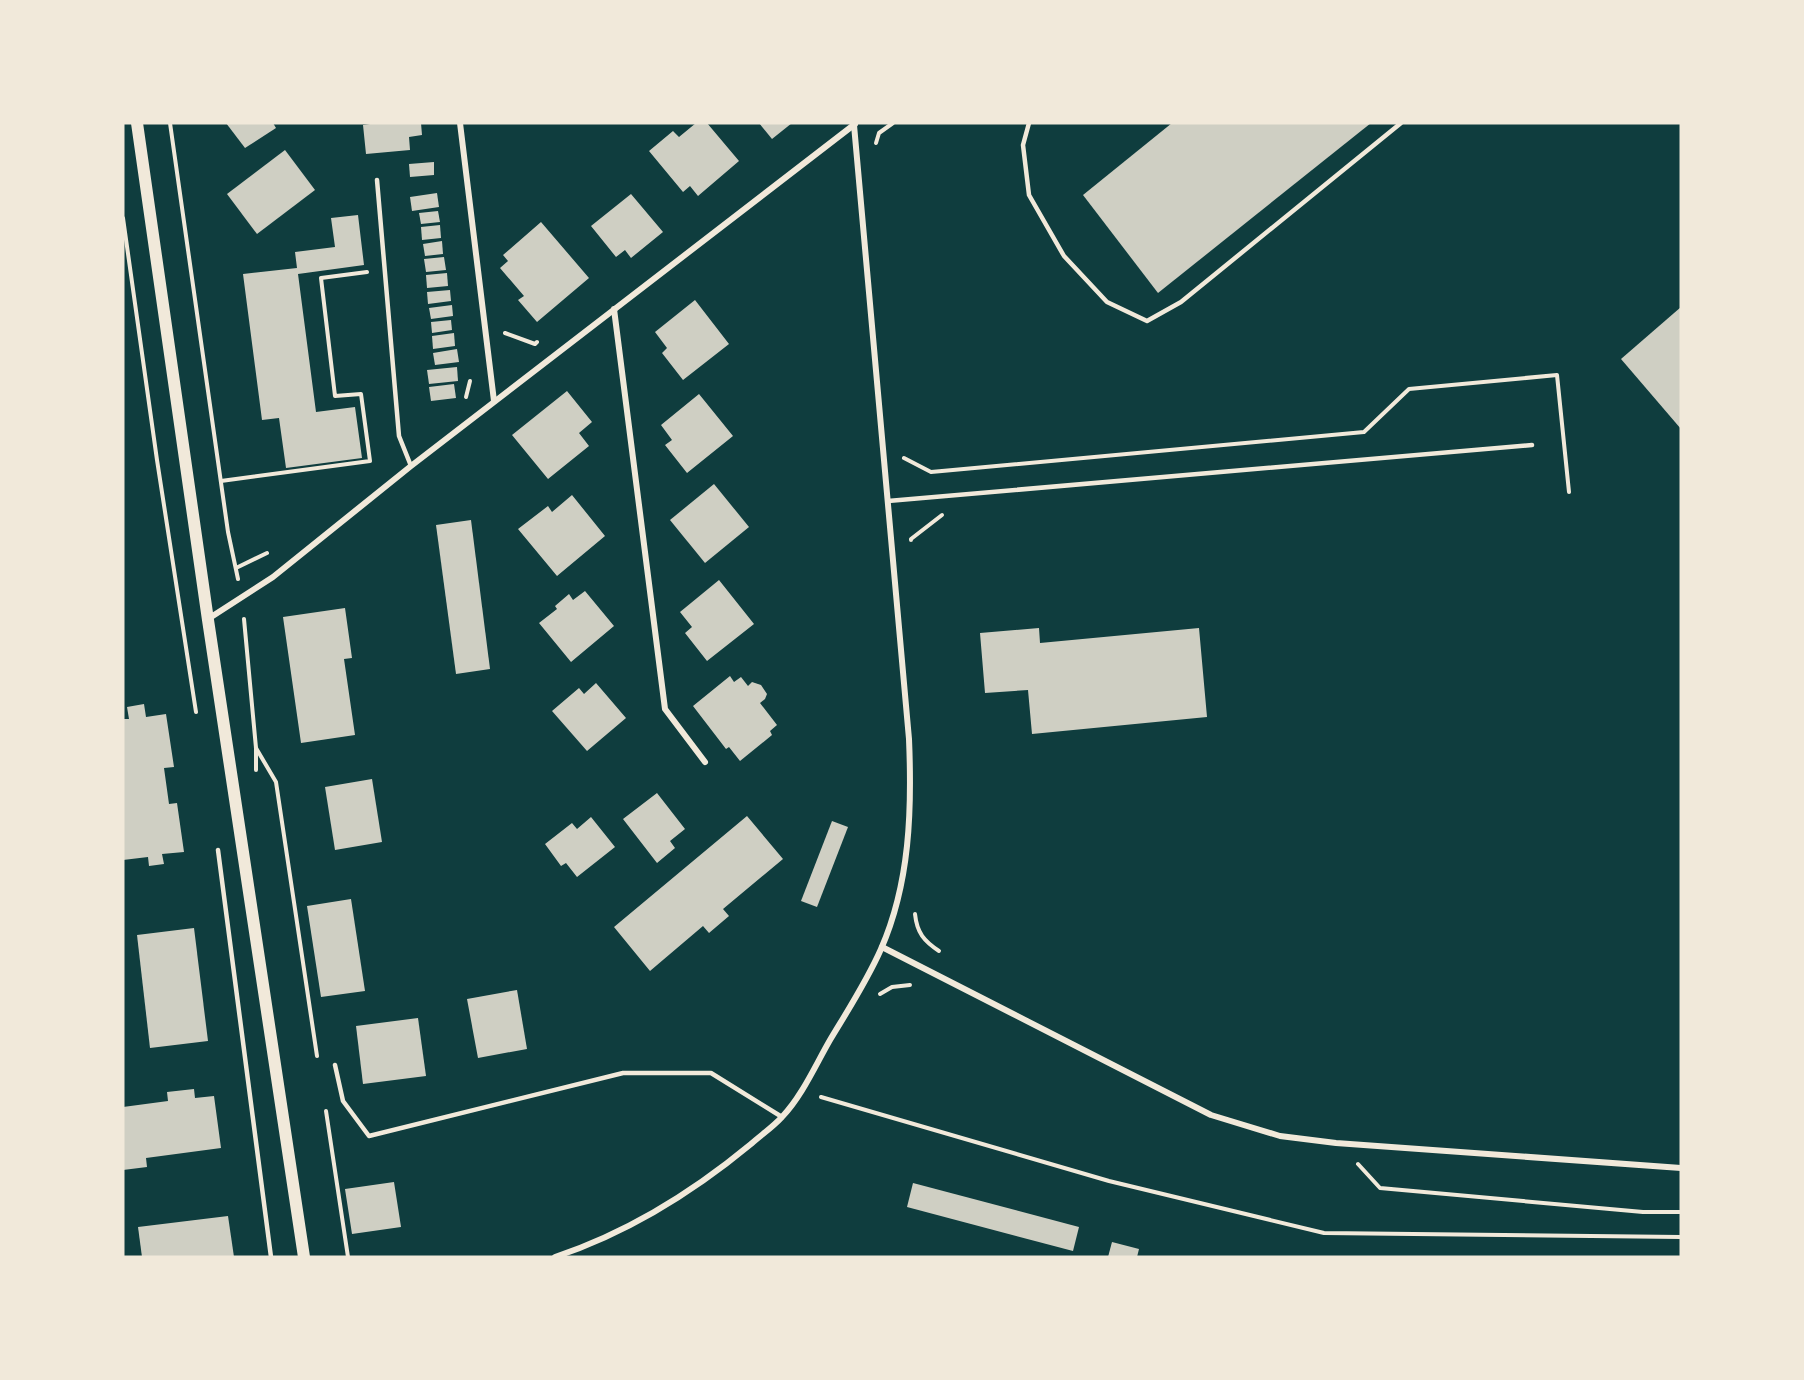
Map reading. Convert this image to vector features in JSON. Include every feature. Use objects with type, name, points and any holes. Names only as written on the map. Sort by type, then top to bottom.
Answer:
[{"type":"main road","points":[[138,123],[208,620],[304,1257]]},
{"type":"street","points":[[459,123],[494,401]]},
{"type":"street","points":[[208,620],[273,576],[494,401],[856,124]]},
{"type":"street","points":[[555,1257],[578,1250],[645,1218],[724,1166],[782,1117],[801,1091],[868,976],[882,947],[895,908],[902,876],[910,815],[909,739],[856,124]]},
{"type":"street","points":[[614,309],[665,709],[705,762]]},
{"type":"street","points":[[882,947],[1211,1115],[1281,1136],[1336,1143],[1681,1168]]},
{"type":"lane","points":[[1029,123],[1023,145],[1029,195],[1064,256],[1107,302],[1147,321],[1181,302],[1401,123]]},
{"type":"lane","points":[[377,180],[399,436],[411,466]]},
{"type":"lane","points":[[888,501],[1532,445]]},
{"type":"lane","points":[[218,850],[271,1257]]},
{"type":"lane","points":[[335,1065],[343,1101],[369,1136],[623,1073],[711,1073],[782,1117]]},
{"type":"path","points":[[170,123],[220,481],[242,598],[256,748],[255,780]]},
{"type":"path","points":[[875,148],[879,133],[893,123]]},
{"type":"path","points":[[123,218],[157,460],[198,723]]},
{"type":"path","points":[[220,481],[370,461],[361,394],[335,396],[321,278],[385,270]]},
{"type":"path","points":[[486,332],[498,331],[535,344],[544,336]]},
{"type":"path","points":[[904,458],[931,472],[1364,432],[1409,389],[1557,375],[1569,492]]},
{"type":"path","points":[[464,400],[470,380]]},
{"type":"path","points":[[236,568],[265,555],[274,548]]},
{"type":"path","points":[[256,748],[276,782],[318,1059]]},
{"type":"path","points":[[801,1091],[1108,1181],[1324,1233],[1681,1237]]},
{"type":"path","points":[[325,1106],[348,1257]]},
{"type":"building","points":[[226,123],[273,123],[276,128],[245,148]]},
{"type":"building","points":[[421,123],[422,135],[409,137],[410,150],[366,154],[363,125]]},
{"type":"building","points":[[696,123],[707,123],[739,161],[698,196],[690,186],[683,192],[649,151],[673,131],[679,137]]},
{"type":"building","points":[[759,123],[792,123],[772,139]]},
{"type":"building","points":[[1172,123],[1371,123],[1158,293],[1083,195]]},
{"type":"building","points":[[285,150],[315,190],[257,234],[227,194]]},
{"type":"building","points":[[434,162],[434,175],[410,177],[409,164]]},
{"type":"building","points":[[437,193],[439,207],[412,211],[410,197]]},
{"type":"building","points":[[631,194],[663,232],[631,258],[625,250],[616,257],[591,226]]},
{"type":"building","points":[[438,211],[440,222],[421,224],[419,213]]},
{"type":"building","points":[[358,215],[364,265],[298,274],[316,412],[355,407],[362,458],[286,468],[279,418],[262,420],[243,274],[297,268],[295,252],[335,247],[331,218]]},
{"type":"building","points":[[541,222],[589,278],[537,322],[518,300],[524,296],[500,268],[508,261],[503,255]]},
{"type":"building","points":[[440,225],[441,238],[422,240],[421,227]]},
{"type":"building","points":[[442,241],[443,254],[425,256],[423,244]]},
{"type":"building","points":[[444,257],[446,270],[426,272],[424,259]]},
{"type":"building","points":[[447,273],[448,286],[427,288],[426,275]]},
{"type":"building","points":[[450,290],[451,301],[428,304],[427,292]]},
{"type":"building","points":[[695,300],[729,344],[683,380],[662,353],[667,348],[655,332]]},
{"type":"building","points":[[452,305],[453,316],[431,319],[429,308]]},
{"type":"building","points":[[1681,307],[1681,429],[1621,359]]},
{"type":"building","points":[[451,320],[452,330],[432,333],[431,322]]},
{"type":"building","points":[[454,333],[455,346],[433,349],[432,336]]},
{"type":"building","points":[[457,349],[459,362],[435,365],[433,353]]},
{"type":"building","points":[[457,367],[458,381],[429,384],[427,370]]},
{"type":"building","points":[[454,384],[456,398],[431,401],[429,387]]},
{"type":"building","points":[[567,391],[592,422],[579,433],[589,446],[548,479],[512,435]]},
{"type":"building","points":[[699,394],[733,436],[687,473],[665,445],[672,440],[661,425]]},
{"type":"building","points":[[714,484],[749,527],[705,563],[670,520]]},
{"type":"building","points":[[572,495],[605,536],[557,576],[518,529],[548,506],[552,512]]},
{"type":"building","points":[[471,520],[490,669],[456,674],[436,525]]},
{"type":"building","points":[[719,580],[754,624],[707,661],[685,633],[692,627],[680,612]]},
{"type":"building","points":[[585,591],[614,626],[571,662],[539,623],[557,609],[555,606],[569,594],[573,600]]},
{"type":"building","points":[[345,608],[352,658],[344,659],[355,735],[301,743],[283,617]]},
{"type":"building","points":[[1039,628],[1040,643],[1199,628],[1207,717],[1032,734],[1028,690],[985,693],[980,633]]},
{"type":"building","points":[[730,676],[734,682],[741,677],[748,686],[752,682],[761,685],[767,694],[760,703],[777,725],[770,731],[772,735],[740,761],[729,747],[726,749],[693,706]]},
{"type":"building","points":[[596,683],[626,718],[587,751],[552,711],[579,688],[584,694]]},
{"type":"building","points":[[144,704],[146,717],[166,714],[174,767],[164,768],[169,804],[177,803],[184,852],[162,854],[164,864],[149,866],[148,857],[123,860],[123,719],[129,719],[127,707]]},
{"type":"building","points":[[372,779],[382,842],[335,850],[325,787]]},
{"type":"building","points":[[657,793],[685,829],[670,841],[675,848],[657,863],[623,819]]},
{"type":"building","points":[[747,816],[783,859],[723,909],[729,916],[709,933],[703,926],[650,971],[614,927]]},
{"type":"building","points":[[591,817],[615,847],[577,877],[566,863],[561,866],[545,844],[572,823],[577,829]]},
{"type":"building","points":[[832,821],[848,827],[817,907],[801,901]]},
{"type":"building","points":[[351,899],[365,991],[321,997],[307,906]]},
{"type":"building","points":[[194,928],[208,1041],[150,1048],[137,935]]},
{"type":"building","points":[[517,990],[527,1049],[478,1058],[467,999]]},
{"type":"building","points":[[418,1018],[426,1076],[363,1084],[356,1026]]},
{"type":"building","points":[[194,1089],[195,1098],[214,1096],[221,1148],[146,1158],[147,1167],[123,1170],[123,1107],[168,1101],[167,1092]]},
{"type":"building","points":[[394,1182],[401,1227],[352,1234],[345,1189]]},
{"type":"building","points":[[913,1183],[1079,1227],[1073,1251],[907,1207]]},
{"type":"building","points":[[228,1216],[234,1257],[142,1257],[138,1227]]},
{"type":"building","points":[[1112,1242],[1139,1249],[1137,1257],[1108,1257]]}]
